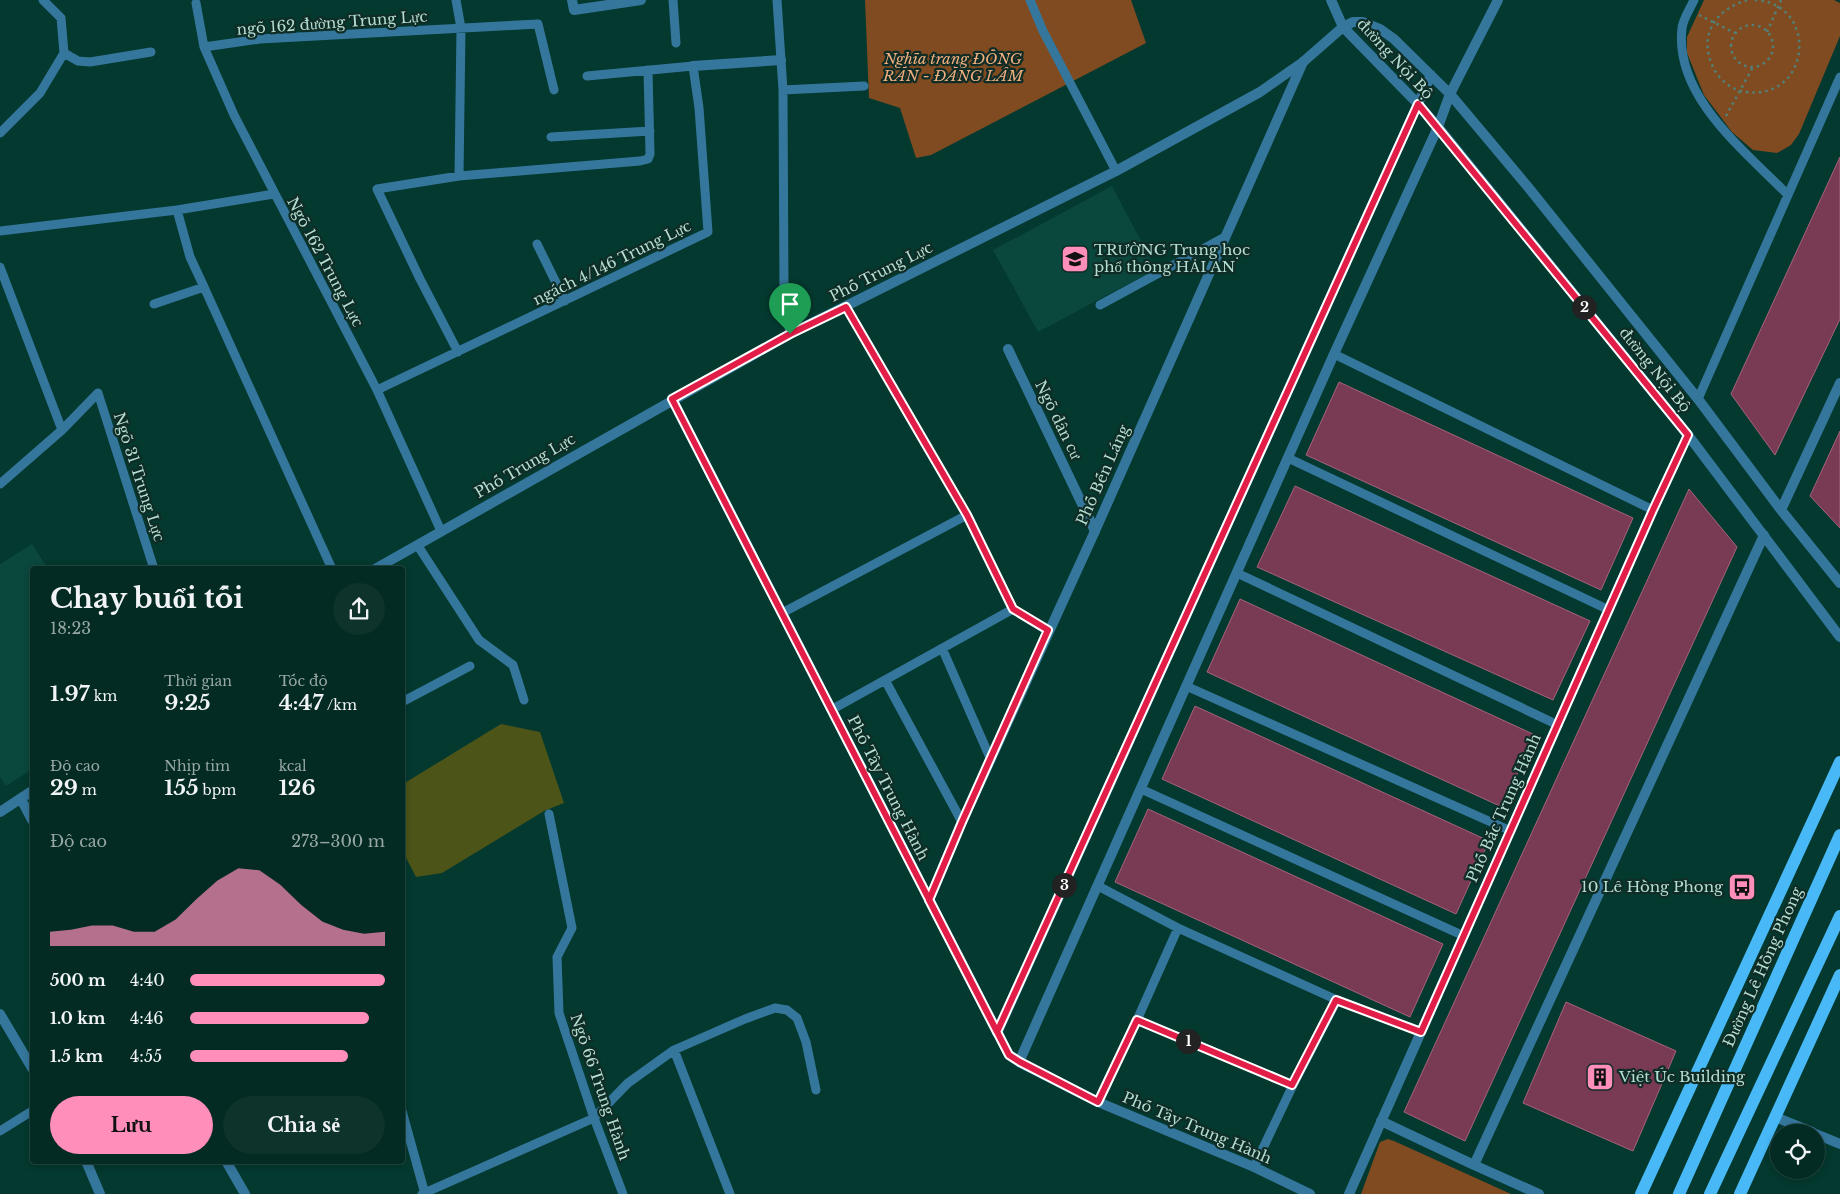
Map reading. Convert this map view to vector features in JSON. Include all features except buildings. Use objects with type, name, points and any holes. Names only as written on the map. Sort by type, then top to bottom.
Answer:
[{"type":"main road","name":"Đường Lê Hồng Phong","points":[[1641,1194],[1840,762]]},
{"type":"main road","name":"Đường Lê Hồng Phong","points":[[1679,1194],[1840,835]]},
{"type":"main road","points":[[1710,1194],[1840,916]]},
{"type":"main road","points":[[1740,1194],[1840,975]]},
{"type":"street","points":[[572,0],[574,10],[641,0]]},
{"type":"street","points":[[1332,0],[1343,26]]},
{"type":"street","points":[[1020,1062],[1334,354],[1438,127],[1450,94],[1498,0]]},
{"type":"street","name":"đường Nội Bộ","points":[[1840,583],[1698,399],[1528,187],[1450,94],[1394,39],[1380,29],[1363,22],[1353,22],[1343,26],[1438,127],[1688,435],[1840,637]]},
{"type":"street","name":"Phố Trung Lực","points":[[381,566],[672,399],[790,334],[1116,171],[1260,92],[1303,62],[1343,26]]},
{"type":"street","points":[[693,66],[781,60]]},
{"type":"street","name":"Phố Bến Láng","points":[[929,900],[962,822],[1303,62]]},
{"type":"street","points":[[997,1032],[1431,75]]},
{"type":"street","name":"Ngõ dân cư","points":[[1008,349],[1094,531]]},
{"type":"street","points":[[1782,510],[1840,382]]},
{"type":"street","name":"Phố Tây Trung Hành","points":[[672,399],[1009,1055],[1098,1102],[1254,1167],[1310,1194]]},
{"type":"street","name":"Phố Bắc Trung Hành","points":[[1349,1194],[1688,435]]},
{"type":"street","points":[[1474,1165],[1764,535]]},
{"type":"street","points":[[0,812],[30,792]]},
{"type":"street","points":[[21,799],[30,816]]},
{"type":"street","points":[[0,1014],[30,1065]]},
{"type":"street","points":[[1775,1117],[1792,1124]]},
{"type":"street","points":[[1381,1121],[1539,1194]]},
{"type":"street","points":[[1825,1138],[1840,1144]]},
{"type":"street","points":[[87,1164],[100,1194]]},
{"type":"street","points":[[228,1164],[245,1194]]},
{"type":"lane","points":[[0,133],[40,93],[64,53],[61,18],[43,0]]},
{"type":"lane","points":[[456,0],[461,28],[459,176]]},
{"type":"lane","points":[[673,0],[676,43]]},
{"type":"lane","points":[[777,0],[783,90],[784,293],[790,334]]},
{"type":"lane","points":[[1030,0],[1047,39],[1116,171]]},
{"type":"lane","points":[[1694,0],[1682,26],[1681,47],[1688,74],[1699,97],[1716,122],[1787,194]]},
{"type":"lane","name":"Ngõ 162 Trung Lực","points":[[196,3],[204,47],[234,115],[377,390],[441,531]]},
{"type":"lane","name":"ngõ 162 đường Trung Lực","points":[[204,47],[260,39],[538,24],[554,90]]},
{"type":"lane","points":[[64,53],[78,62],[90,62],[151,52]]},
{"type":"lane","points":[[587,76],[693,66]]},
{"type":"lane","name":"ngách 4/146 Trung Lực","points":[[377,390],[708,232],[699,108],[693,66]]},
{"type":"lane","points":[[458,352],[420,279],[377,188],[459,176],[640,162],[648,159],[650,154],[648,70]]},
{"type":"lane","points":[[1698,399],[1840,77]]},
{"type":"lane","points":[[783,90],[864,86]]},
{"type":"lane","points":[[551,137],[650,131]]},
{"type":"lane","points":[[0,231],[177,210],[274,194]]},
{"type":"lane","points":[[177,210],[190,256],[331,566]]},
{"type":"lane","points":[[1100,305],[1225,237]]},
{"type":"lane","points":[[536,244],[565,300]]},
{"type":"lane","points":[[0,267],[62,430],[0,484]]},
{"type":"lane","points":[[154,304],[204,287]]},
{"type":"lane","points":[[846,307],[967,515],[1013,609],[1048,630]]},
{"type":"lane","points":[[1334,354],[1653,510]]},
{"type":"lane","name":"Ngõ 31 Trung Lực","points":[[62,430],[98,393],[153,566]]},
{"type":"lane","points":[[1288,458],[1609,610]]},
{"type":"lane","points":[[782,613],[967,515]]},
{"type":"lane","points":[[418,546],[479,640],[513,665],[524,700]]},
{"type":"lane","points":[[1237,573],[1558,725]]},
{"type":"lane","points":[[831,710],[1013,609]]},
{"type":"lane","points":[[942,648],[990,760]]},
{"type":"lane","points":[[405,700],[470,666]]},
{"type":"lane","points":[[885,680],[962,822]]},
{"type":"lane","points":[[1186,686],[1510,831]]},
{"type":"lane","points":[[1141,788],[1464,936]]},
{"type":"lane","name":"Ngõ 66 Trung Hành","points":[[549,814],[572,928],[557,957],[559,1013],[594,1118],[623,1194]]},
{"type":"lane","points":[[1098,886],[1178,928],[1336,1000],[1421,1032]]},
{"type":"lane","points":[[1098,1102],[1178,928]]},
{"type":"lane","points":[[1254,1167],[1292,1085],[1336,1000]]},
{"type":"lane","points":[[405,1122],[424,1194],[594,1118],[628,1083],[674,1050],[775,1008],[787,1010],[797,1018],[806,1042],[816,1090]]},
{"type":"lane","points":[[1137,1020],[1292,1085]]},
{"type":"lane","points":[[674,1050],[730,1194]]},
{"type":"lane","points":[[0,1132],[30,1112]]},
{"type":"path","points":[[1747,0],[1732,4],[1720,14],[1711,27],[1707,43],[1709,59],[1716,73],[1727,84],[1740,91],[1755,93],[1770,90],[1782,83],[1793,72],[1799,59],[1800,44],[1797,30],[1790,16],[1764,0],[1755,0]]},
{"type":"path","points":[[1768,32],[1782,0]]},
{"type":"path","points":[[1698,15],[1736,33]]},
{"type":"path","points":[[1723,120],[1753,68],[1766,62],[1773,51],[1773,44],[1768,32],[1755,25],[1748,25],[1736,33],[1730,46],[1735,60],[1740,64],[1753,68]]},
{"type":"shaded area","name":"TRƯỜNG Trung học phổ thông HẢI AN","points":[[1112,186],[1156,269],[1038,332],[993,250]]},
{"type":"shaded area","points":[[32,544],[46,566],[30,566],[30,770],[6,786],[0,777],[0,564]]},
{"type":"shaded area","points":[[501,724],[540,732],[564,803],[544,811],[442,873],[416,877],[405,856],[405,783]]},
{"type":"green space","name":"Nghĩa trang ĐỒNG RẮN - ĐẰNG LÂM","points":[[865,0],[1131,0],[1146,43],[931,155],[916,158],[900,108],[869,98]]},
{"type":"green space","points":[[1704,0],[1834,0],[1840,3],[1840,36],[1799,134],[1791,145],[1777,153],[1753,150],[1732,132],[1704,95],[1687,53],[1687,37]]},
{"type":"green space","points":[[1388,1139],[1511,1194],[1361,1194],[1380,1142]]},
{"type":"place","name":"TRƯỜNG Trung học phổ thông HẢI AN","points":[[1075,259]]},
{"type":"place","name":"10 Lê Hồng Phong","points":[[1742,887]]},
{"type":"place","name":"Việt Úc Building","points":[[1600,1077]]},
{"type":"route","points":[[790,334],[672,399],[929,900],[963,966],[1009,1055],[1098,1102],[1137,1020],[1292,1085],[1336,1000],[1421,1032],[1688,435],[1418,104],[997,1032],[929,900],[1048,630],[1013,609],[967,515],[846,307],[790,334]]}]
